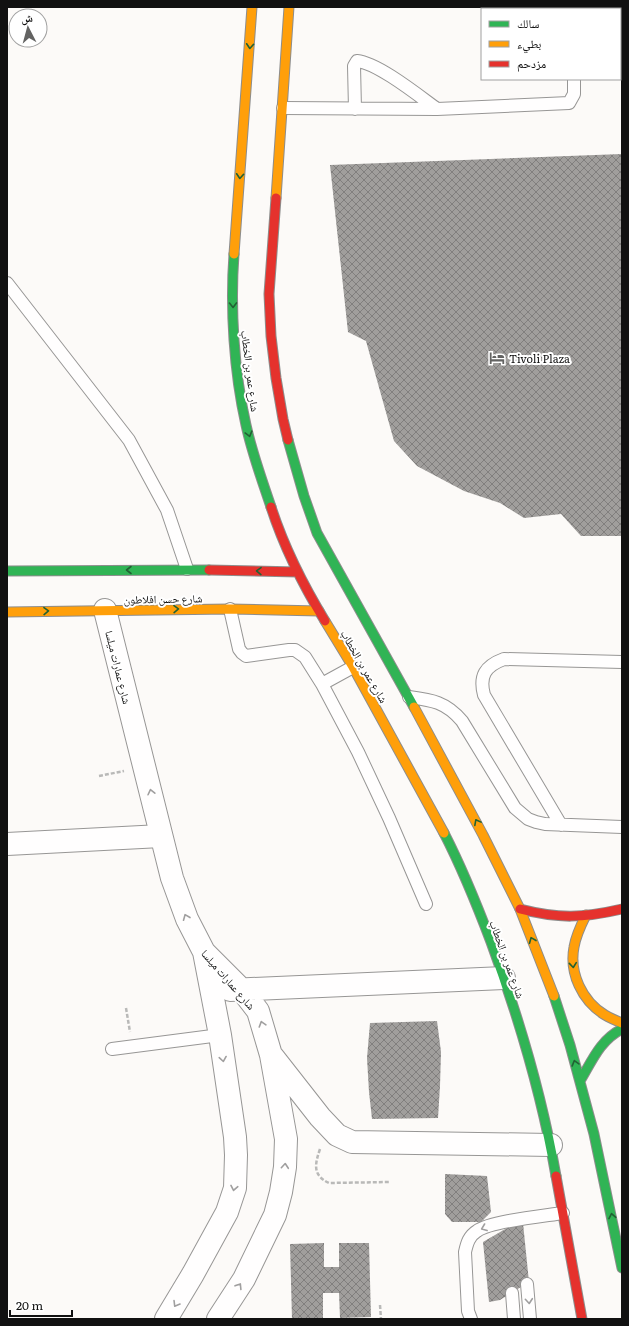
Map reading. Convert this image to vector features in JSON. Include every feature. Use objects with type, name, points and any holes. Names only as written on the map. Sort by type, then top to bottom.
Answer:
[{"type":"street","name":"شارع عمر بن الخطاب","points":[[252,7],[233,271],[234,332],[238,376],[246,426],[272,511],[298,572],[319,611],[353,667],[445,835],[476,906],[504,978],[528,1054],[551,1145],[582,1319]]},
{"type":"street","name":"شارع عمر بن الخطاب","points":[[288,7],[283,108],[269,294],[272,343],[283,419],[304,496],[317,534],[409,697],[483,835],[520,909],[556,1001],[580,1081],[596,1141],[622,1268]]},
{"type":"street","points":[[7,571],[187,569],[298,572]]},
{"type":"street","name":"شارع حسن افلاطون","points":[[7,612],[230,609],[319,611]]},
{"type":"street","name":"شارع عمارات ميلسا","points":[[105,610],[172,878],[187,919],[204,952],[241,989],[258,1011],[271,1055],[286,1139],[285,1167],[281,1192],[275,1214],[244,1279],[218,1319]]},
{"type":"street","points":[[7,844],[161,836]]},
{"type":"street","points":[[520,909],[543,915],[564,917],[622,909]]},
{"type":"street","points":[[586,915],[579,927],[574,941],[572,955],[573,969],[577,982],[592,1006],[603,1015],[622,1023]]},
{"type":"street","points":[[166,1319],[227,1212],[235,1188],[235,1137],[220,1035],[204,952]]},
{"type":"street","points":[[211,991],[504,978]]},
{"type":"street","points":[[580,1081],[602,1045],[614,1033],[622,1030]]},
{"type":"street","points":[[271,1055],[320,1118],[337,1135],[352,1142],[551,1145]]},
{"type":"lane","points":[[355,109],[354,66],[357,60],[363,61],[375,67],[437,109]]},
{"type":"lane","points":[[283,108],[437,109],[570,102],[574,94],[574,80]]},
{"type":"lane","points":[[7,283],[129,440],[167,510],[187,569]]},
{"type":"lane","points":[[230,609],[242,654],[251,657],[295,650],[305,657],[322,684],[358,752],[389,818],[426,904]]},
{"type":"lane","points":[[561,825],[484,695],[482,686],[483,676],[488,668],[495,662],[504,659],[622,662]]},
{"type":"lane","points":[[322,684],[353,667]]},
{"type":"lane","points":[[409,697],[437,702],[447,706],[455,713],[462,721],[518,811],[528,819],[536,822],[561,825],[622,827]]},
{"type":"lane","points":[[112,1049],[220,1035]]},
{"type":"lane","points":[[472,1319],[468,1311],[465,1252],[467,1243],[471,1236],[483,1227],[505,1226],[563,1213]]},
{"type":"lane","points":[[527,1284],[530,1319]]},
{"type":"lane","points":[[512,1293],[514,1319]]},
{"type":"path","points":[[126,1008],[132,1046]]},
{"type":"path","points":[[329,1126],[316,1162],[317,1172],[321,1179],[329,1183],[390,1182]]},
{"type":"path","points":[[380,1305],[381,1319]]},
{"type":"building","name":"Tivoli Plaza","points":[[622,154],[622,536],[581,536],[561,514],[524,518],[500,503],[464,491],[417,466],[394,441],[366,341],[348,332],[330,165]]},
{"type":"building","points":[[437,1021],[441,1052],[438,1118],[372,1119],[367,1058],[370,1023]]},
{"type":"building","points":[[445,1174],[487,1176],[491,1212],[481,1222],[452,1222],[445,1214]]},
{"type":"building","points":[[523,1223],[529,1282],[500,1300],[489,1302],[483,1242],[512,1225]]},
{"type":"building","points":[[324,1243],[324,1267],[339,1267],[339,1243],[369,1243],[371,1317],[340,1318],[339,1293],[323,1293],[323,1319],[292,1319],[290,1244]]},
{"type":"traffic: fast","points":[[234,254],[232,296],[238,384],[248,435],[271,507]]},
{"type":"traffic: fast","points":[[288,440],[304,496],[317,533],[414,707]]},
{"type":"traffic: fast","points":[[7,571],[209,570]]},
{"type":"traffic: fast","points":[[444,833],[480,914],[511,999],[537,1087],[556,1176]]},
{"type":"traffic: fast","points":[[554,996],[570,1045],[594,1134],[622,1268]]},
{"type":"traffic: fast","points":[[580,1081],[602,1045],[622,1029]]},
{"type":"traffic: slow","points":[[234,254],[252,7]]},
{"type":"traffic: slow","points":[[276,198],[289,7]]},
{"type":"traffic: slow","points":[[7,612],[230,609],[319,611]]},
{"type":"traffic: slow","points":[[325,621],[353,667],[444,833]]},
{"type":"traffic: slow","points":[[414,707],[483,835],[520,909],[554,996]]},
{"type":"traffic: slow","points":[[586,915],[577,934],[573,957],[579,986],[597,1009],[605,1015],[622,1023]]},
{"type":"traffic: jam","points":[[276,198],[269,294],[271,336],[276,378],[288,440]]},
{"type":"traffic: jam","points":[[271,507],[295,566],[325,621]]},
{"type":"traffic: jam","points":[[209,570],[298,572]]},
{"type":"traffic: jam","points":[[520,909],[559,916],[583,916],[622,909]]},
{"type":"traffic: jam","points":[[556,1176],[582,1319]]},
{"type":"place","name":"Tivoli Plaza","points":[[497,358]]}]
